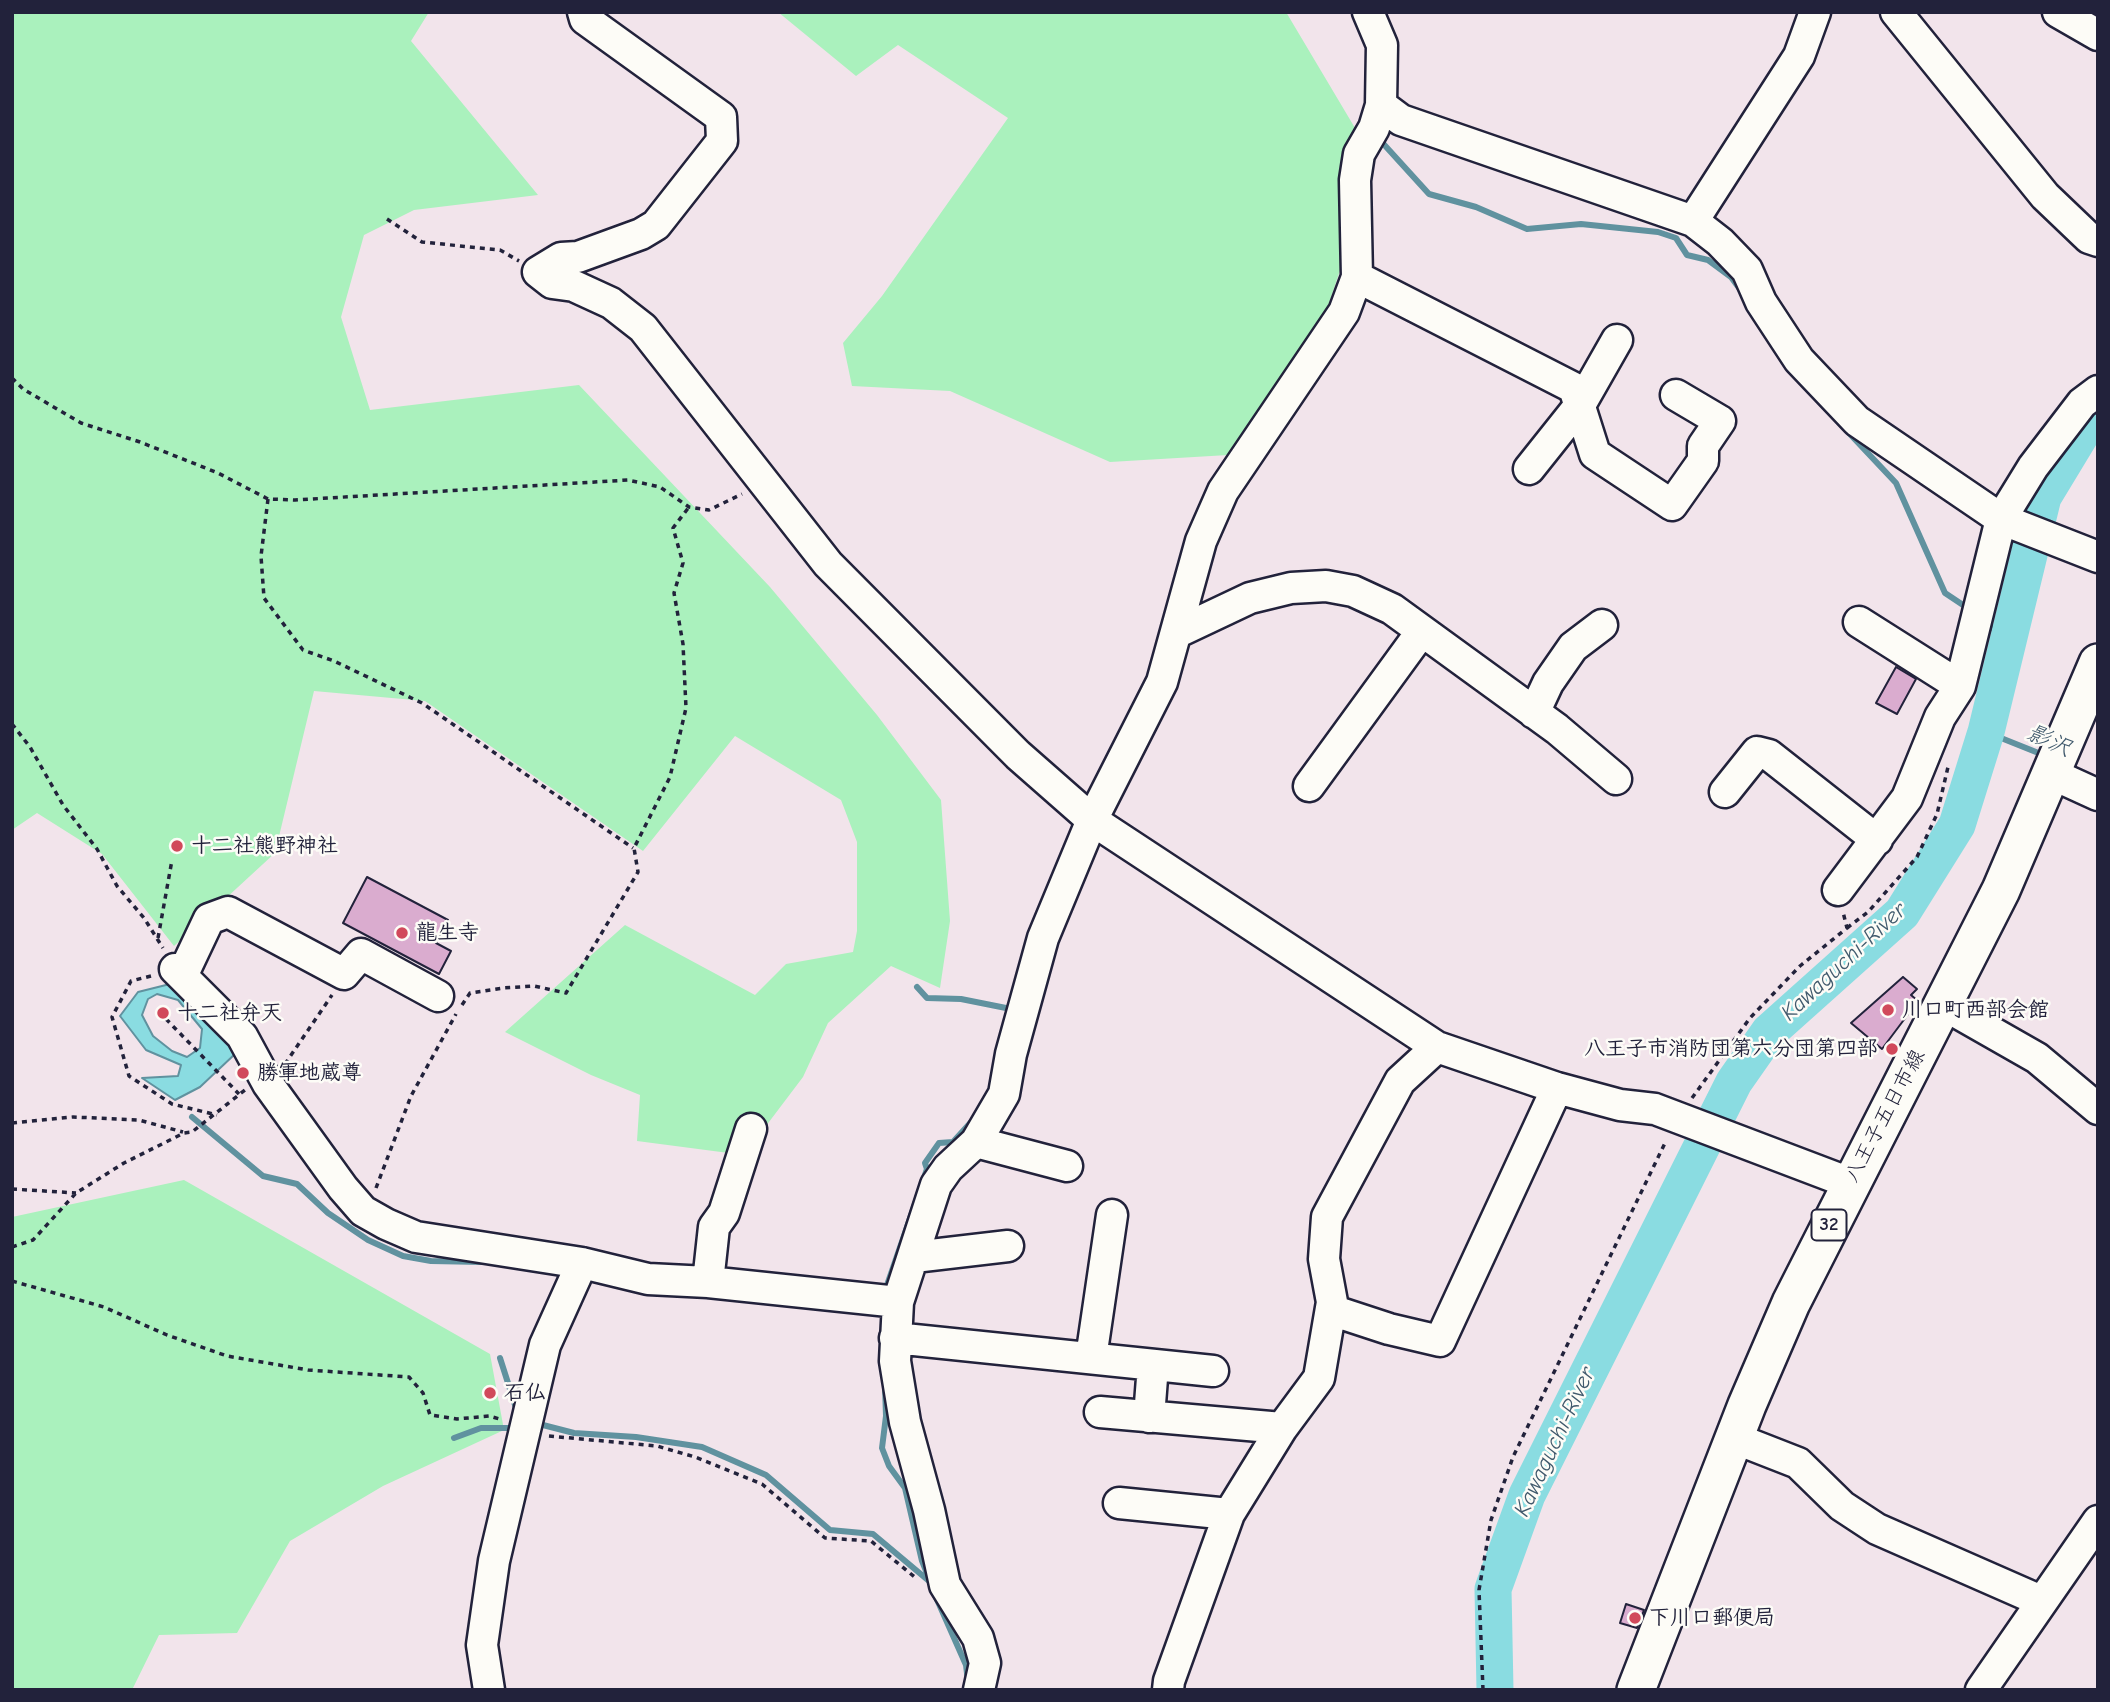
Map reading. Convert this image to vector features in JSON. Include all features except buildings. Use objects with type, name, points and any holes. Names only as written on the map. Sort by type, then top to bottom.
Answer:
[{"type":"main road","name":"八王子五日市線","points":[[1636,1690],[1734,1438],[1791,1303],[2001,890],[2098,663]]},
{"type":"street","points":[[583,12],[584,19],[722,117],[722,141],[656,225],[641,234],[549,265],[552,283],[574,286],[611,303],[643,328],[828,564],[1018,755],[1092,820],[1437,1047],[1557,1088],[1620,1105],[1655,1109],[1850,1183]]},
{"type":"street","points":[[979,1690],[985,1663],[978,1638],[945,1585],[929,1510],[905,1422],[888,1301],[914,1257],[936,1185],[947,1168],[976,1142],[1004,1094],[1011,1054],[1043,939],[1092,820],[1162,682],[1201,541],[1223,491],[1338,322],[1357,277],[1357,167],[1359,153],[1374,128],[1381,105],[1382,45],[1368,12]]},
{"type":"street","points":[[1693,221],[1799,56],[1815,12]]},
{"type":"street","points":[[1896,12],[2045,196],[2089,238],[2098,241]]},
{"type":"street","points":[[2058,12],[2098,35]]},
{"type":"street","points":[[1381,105],[1401,120],[1693,221],[1720,242],[1747,270],[1761,302],[1799,360],[1857,421],[2006,521],[2098,557]]},
{"type":"street","points":[[1357,277],[1574,388],[1595,454],[1672,505],[1703,461],[1703,446],[1720,421],[1676,395]]},
{"type":"street","points":[[1529,469],[1580,405],[1617,340]]},
{"type":"street","points":[[1838,890],[1907,798],[1940,717],[1960,686],[2006,521],[2033,467],[2082,403],[2098,391]]},
{"type":"street","points":[[1176,633],[1250,598],[1291,588],[1326,586],[1353,591],[1382,605],[1422,631],[1557,729],[1616,779]]},
{"type":"street","points":[[1860,622],[1960,686]]},
{"type":"street","points":[[1534,713],[1548,683],[1573,647],[1602,625]]},
{"type":"street","points":[[1309,786],[1422,631]]},
{"type":"street","points":[[1725,792],[1757,752],[1769,755],[1877,839]]},
{"type":"street","points":[[2057,764],[2098,795]]},
{"type":"street","points":[[438,996],[361,954],[344,974],[228,912],[209,919],[179,972],[276,1070],[305,1140],[363,1211],[386,1224],[416,1237],[461,1246],[582,1262],[648,1279],[708,1282],[888,1301]]},
{"type":"street","points":[[1944,1005],[2037,1058],[2098,1109]]},
{"type":"street","points":[[1168,1690],[1229,1514],[1282,1428],[1319,1378],[1331,1310],[1324,1259],[1327,1217],[1400,1081],[1437,1047]]},
{"type":"street","points":[[1331,1310],[1389,1329],[1440,1341],[1557,1088]]},
{"type":"street","points":[[708,1282],[714,1227],[724,1213],[751,1129]]},
{"type":"street","points":[[976,1142],[1067,1166]]},
{"type":"street","points":[[1091,1358],[1112,1215]]},
{"type":"street","points":[[914,1257],[1008,1246]]},
{"type":"street","points":[[489,1690],[482,1645],[492,1573],[545,1345],[582,1262]]},
{"type":"street","points":[[895,1338],[1213,1371]]},
{"type":"street","points":[[1149,1417],[1153,1365]]},
{"type":"street","points":[[1100,1412],[1282,1428]]},
{"type":"street","points":[[1734,1438],[1798,1463],[1842,1506],[1877,1529],[2041,1601]]},
{"type":"street","points":[[1119,1503],[1229,1514]]},
{"type":"street","points":[[1981,1690],[2098,1521]]},
{"type":"path","points":[[387,219],[422,242],[500,250],[549,265]]},
{"type":"path","points":[[12,378],[23,389],[80,423],[140,442],[219,473],[268,499],[295,500],[628,480],[660,487],[689,507],[709,510],[763,483]]},
{"type":"path","points":[[268,499],[261,556],[264,598],[303,650],[334,661],[422,703],[634,848]]},
{"type":"path","points":[[378,1184],[411,1096],[435,1047],[470,992],[534,986],[566,993],[638,872],[634,848],[670,777],[686,708],[683,643],[674,593],[683,563],[673,528],[689,507]]},
{"type":"path","points":[[12,724],[30,747],[63,805],[97,849],[117,886],[158,938],[179,972],[131,981],[113,1017],[129,1076],[172,1104],[215,1116]]},
{"type":"path","points":[[158,938],[172,860]]},
{"type":"path","points":[[1483,1690],[1479,1590],[1491,1520],[1513,1457],[1678,1117],[1750,1018],[1800,966],[1847,928],[1838,890]]},
{"type":"path","points":[[12,1247],[33,1240],[76,1193],[124,1163],[184,1133],[192,1132],[239,1094],[276,1070],[329,999]]},
{"type":"path","points":[[166,1019],[214,1072],[239,1094]]},
{"type":"path","points":[[12,1123],[74,1117],[139,1120],[184,1133]]},
{"type":"path","points":[[12,1189],[76,1193]]},
{"type":"path","points":[[12,1281],[104,1307],[167,1335],[227,1356],[308,1370],[409,1377],[423,1393],[429,1415],[457,1419],[489,1416],[510,1421],[526,1431],[569,1440],[657,1446],[695,1457],[762,1484],[825,1538],[871,1541],[920,1582]]},
{"type":"green space","points":[[12,12],[429,12],[411,41],[538,195],[414,210],[364,235],[341,317],[370,410],[579,385],[770,587],[877,715],[941,800],[950,921],[940,988],[891,966],[828,1023],[803,1077],[744,1155],[637,1141],[640,1095],[591,1075],[505,1032],[625,925],[755,995],[786,964],[853,952],[857,931],[857,842],[841,800],[735,736],[643,851],[425,701],[314,691],[275,853],[174,946],[102,854],[37,813],[12,830]]},
{"type":"green space","points":[[778,12],[1286,12],[1355,128],[1360,211],[1319,333],[1228,455],[1110,462],[950,391],[852,386],[843,343],[882,296],[1008,118],[898,45],[856,76]]},
{"type":"green space","points":[[184,1180],[490,1354],[504,1430],[383,1486],[290,1541],[237,1633],[159,1635],[132,1690],[12,1690],[12,1217]]},
{"type":"water","points":[[170,984],[214,1023],[235,1054],[200,1087],[175,1100],[142,1078],[178,1076],[181,1065],[146,1050],[120,1016],[138,992]],"holes":[[[157,994],[178,1000],[202,1029],[200,1048],[187,1057],[172,1051],[153,1036],[142,1015],[148,999]]]},
{"type":"waterway","points":[[1379,139],[1429,194],[1476,207],[1527,229],[1581,224],[1658,232],[1676,238],[1687,255],[1708,260],[1731,277],[1742,292]]},
{"type":"waterway","points":[[1799,380],[1896,483],[1945,593],[1969,609]]},
{"type":"waterway","name":"Kawaguchi-River","points":[[1495,1690],[1493,1589],[1527,1495],[1734,1082],[1769,1032],[1902,913],[1957,825],[1986,732],[2043,497],[2086,426],[2098,414]]},
{"type":"waterway","points":[[1987,622],[2006,643]]},
{"type":"waterway","name":"影沢","points":[[1986,732],[2046,756]]},
{"type":"waterway","points":[[917,987],[927,998],[961,999],[1011,1009],[1010,1013]]},
{"type":"waterway","points":[[192,1117],[263,1176],[297,1184],[328,1213],[368,1240],[403,1256],[431,1261],[483,1262]]},
{"type":"waterway","points":[[885,1291],[927,1169],[925,1163],[939,1143],[953,1142],[972,1121]]},
{"type":"waterway","points":[[500,1358],[516,1408]]},
{"type":"waterway","points":[[885,1386],[886,1416],[882,1448],[889,1466],[905,1488],[922,1561],[930,1581]]},
{"type":"waterway","points":[[539,1424],[574,1433],[636,1437],[702,1447],[766,1475],[830,1530],[873,1534],[929,1581]]},
{"type":"waterway","points":[[454,1438],[481,1428],[511,1428]]},
{"type":"waterway","points":[[935,1595],[966,1665],[968,1682]]},
{"type":"place","name":"十二社熊野神社","points":[[177,846]]},
{"type":"place","name":"龍生寺","points":[[402,933]]},
{"type":"place","name":"川口町西部会館","points":[[1888,1010]]},
{"type":"place","name":"十二社弁天","points":[[163,1013]]},
{"type":"place","name":"八王子市消防団第六分団第四部","points":[[1892,1049]]},
{"type":"place","name":"勝軍地蔵尊","points":[[243,1073]]},
{"type":"place","name":"石仏","points":[[490,1393]]},
{"type":"place","name":"下川口郵便局","points":[[1635,1618]]}]
